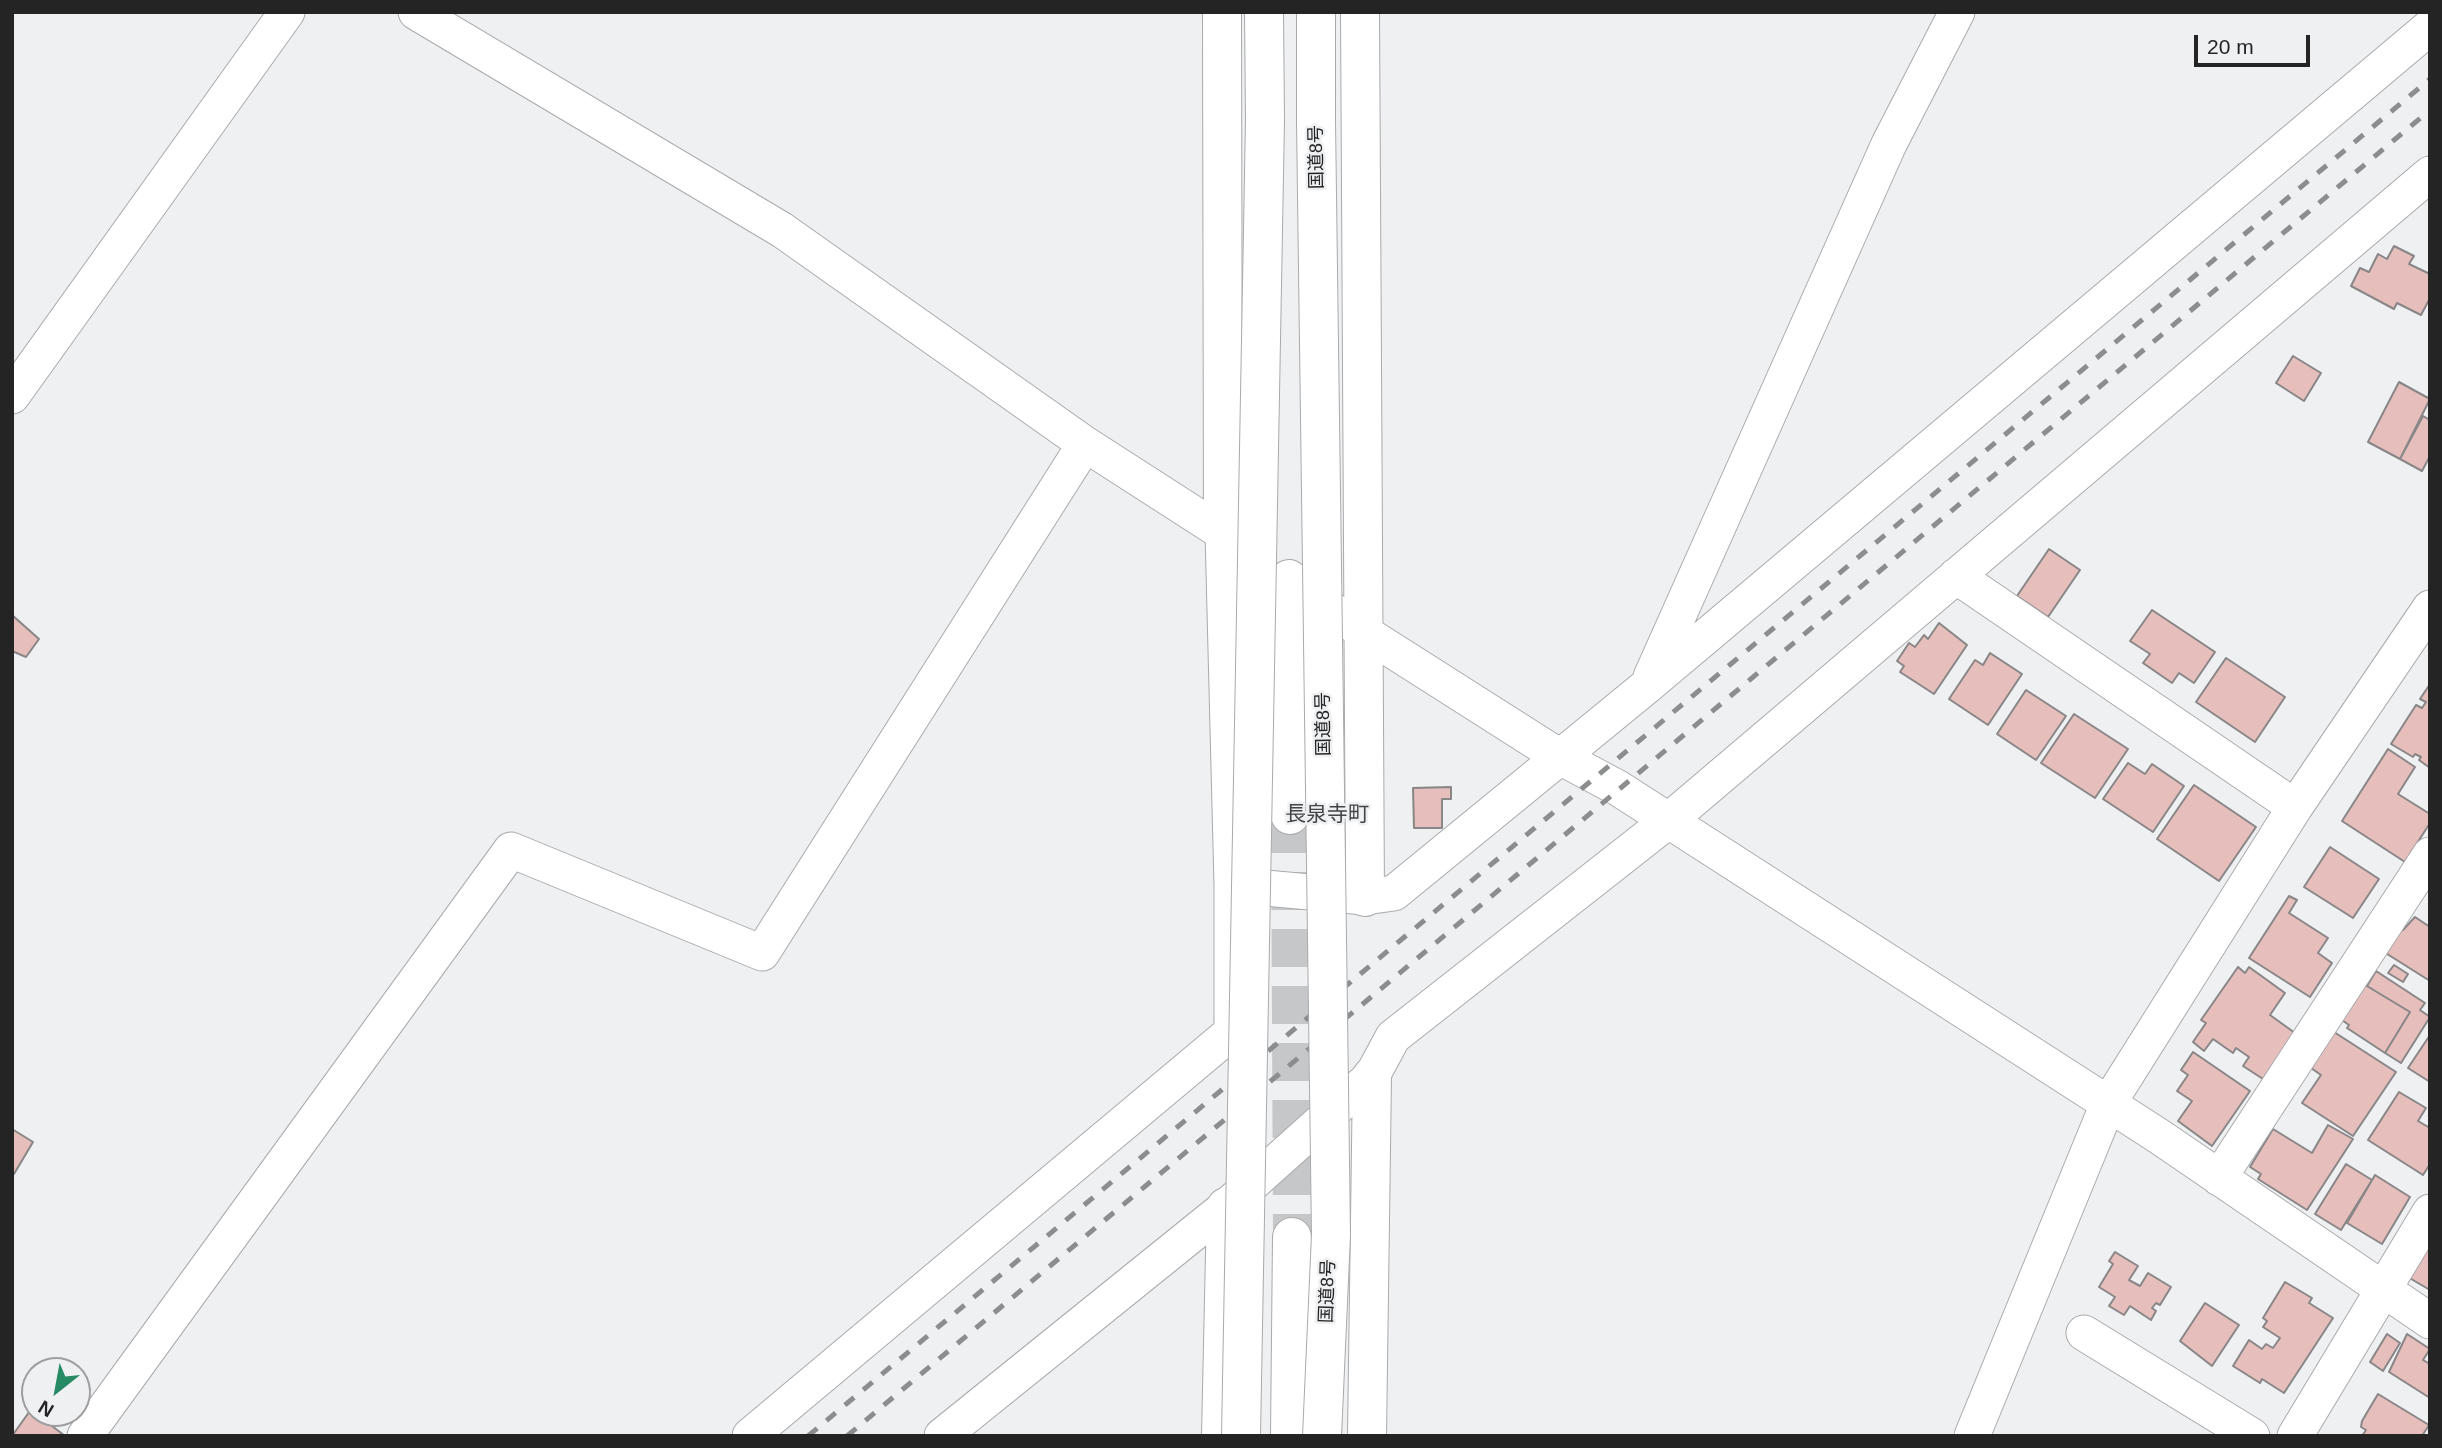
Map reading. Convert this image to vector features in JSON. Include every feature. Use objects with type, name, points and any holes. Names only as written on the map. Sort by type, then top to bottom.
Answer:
[{"type":"main road","points":[[1222,12],[1223,532]]},
{"type":"main road","points":[[1241,1436],[1265,120],[1264,12]]},
{"type":"main road","name":"国道8号","points":[[1316,12],[1331,1236],[1322,1436]]},
{"type":"main road","points":[[1360,12],[1365,897]]},
{"type":"main road","points":[[1289,579],[1290,815]]},
{"type":"main road","points":[[1367,1436],[1371,1076]]},
{"type":"main road","points":[[1221,1436],[1226,1208]]},
{"type":"main road","points":[[1290,1436],[1293,1237]]},
{"type":"street","points":[[12,396],[287,12]]},
{"type":"street","points":[[416,12],[782,230],[1085,444],[1223,532],[1362,631],[1560,757],[1618,788],[2108,1104],[2430,1321]]},
{"type":"street","points":[[1647,686],[1889,144],[1957,12]]},
{"type":"street","points":[[1232,885],[1365,897],[1394,893],[1647,686],[2430,27]]},
{"type":"street","points":[[942,1436],[1226,1208],[1371,1076],[1393,1037],[1668,821],[2430,174]]},
{"type":"street","points":[[85,1436],[511,850],[762,954],[1085,444]]},
{"type":"street","points":[[750,1436],[1232,1032],[1232,885],[1223,532]]},
{"type":"street","points":[[1956,576],[2295,807]]},
{"type":"street","points":[[1972,1436],[2108,1104],[2295,807],[2430,608]]},
{"type":"street","points":[[2219,1178],[2430,855]]},
{"type":"street","points":[[2295,1436],[2430,1212]]},
{"type":"street","points":[[2084,1333],[2252,1436]]},
{"type":"building","points":[[2394,246],[2414,256],[2409,264],[2430,274],[2430,298],[2421,315],[2397,303],[2394,309],[2351,286],[2360,268],[2369,272],[2378,254],[2387,259]]},
{"type":"building","points":[[2293,356],[2321,373],[2304,401],[2276,383]]},
{"type":"building","points":[[2399,382],[2430,399],[2400,459],[2368,442]]},
{"type":"building","points":[[2423,416],[2430,420],[2430,456],[2422,471],[2400,459]]},
{"type":"building","points":[[2049,549],[2080,570],[2048,617],[2017,596]]},
{"type":"building","points":[[2152,610],[2215,652],[2194,683],[2179,673],[2172,683],[2143,663],[2150,654],[2130,641]]},
{"type":"building","points":[[12,615],[39,639],[26,657],[12,651]]},
{"type":"building","points":[[1939,623],[1967,645],[1934,694],[1900,672],[1904,666],[1897,661],[1909,643],[1915,647],[1924,635],[1928,639]]},
{"type":"building","points":[[1990,653],[2022,674],[1988,725],[1949,699],[1975,660],[1983,665]]},
{"type":"building","points":[[2226,658],[2285,697],[2255,742],[2196,702]]},
{"type":"building","points":[[2430,684],[2430,768],[2419,760],[2421,757],[2415,754],[2413,757],[2391,744],[2416,705],[2422,708],[2426,702],[2420,699]]},
{"type":"building","points":[[2026,690],[2066,716],[2036,760],[1997,734]]},
{"type":"building","points":[[2074,714],[2128,749],[2095,798],[2041,763]]},
{"type":"building","points":[[2388,749],[2415,767],[2398,794],[2430,814],[2430,823],[2405,862],[2342,821]]},
{"type":"building","points":[[2128,763],[2145,774],[2152,764],[2184,786],[2153,832],[2103,799]]},
{"type":"building","points":[[2194,785],[2256,827],[2219,881],[2157,839]]},
{"type":"building","points":[[1451,787],[1451,799],[1442,799],[1442,828],[1414,828],[1413,788]]},
{"type":"building","points":[[2330,847],[2379,879],[2353,918],[2304,887]]},
{"type":"building","points":[[2289,896],[2297,900],[2289,913],[2328,938],[2318,953],[2332,963],[2310,997],[2249,958]]},
{"type":"building","points":[[2415,917],[2430,927],[2430,981],[2384,952],[2399,927],[2403,930]]},
{"type":"building","points":[[2394,965],[2408,974],[2403,982],[2388,973]]},
{"type":"building","points":[[2238,967],[2245,973],[2249,967],[2285,993],[2270,1015],[2295,1033],[2263,1079],[2243,1066],[2249,1057],[2236,1048],[2233,1053],[2213,1039],[2204,1051],[2193,1042],[2206,1023],[2201,1020]]},
{"type":"building","points":[[2376,971],[2425,1003],[2420,1010],[2430,1017],[2401,1063],[2385,1053],[2410,1012],[2367,986]]},
{"type":"building","points":[[2362,983],[2410,1012],[2385,1053],[2347,1028],[2349,1025],[2339,1018]]},
{"type":"building","points":[[2334,1032],[2396,1072],[2353,1136],[2302,1103],[2321,1075],[2311,1068]]},
{"type":"building","points":[[2430,1035],[2430,1082],[2408,1068]]},
{"type":"building","points":[[2193,1052],[2250,1091],[2212,1146],[2178,1121],[2192,1101],[2177,1091],[2188,1075],[2181,1070]]},
{"type":"building","points":[[2399,1092],[2426,1108],[2418,1121],[2430,1128],[2430,1164],[2423,1175],[2368,1140]]},
{"type":"building","points":[[2328,1125],[2353,1139],[2307,1210],[2258,1179],[2261,1174],[2250,1167],[2273,1129],[2312,1153]]},
{"type":"building","points":[[12,1129],[33,1142],[14,1174],[12,1173]]},
{"type":"building","points":[[2346,1164],[2372,1180],[2341,1230],[2315,1214]]},
{"type":"building","points":[[2375,1175],[2410,1197],[2382,1244],[2347,1223]]},
{"type":"building","points":[[2430,1238],[2430,1290],[2406,1276]]},
{"type":"building","points":[[2115,1252],[2138,1266],[2129,1280],[2140,1286],[2148,1273],[2171,1287],[2160,1305],[2156,1303],[2152,1308],[2156,1311],[2151,1320],[2130,1306],[2124,1315],[2109,1306],[2115,1297],[2099,1287],[2113,1264],[2109,1261]]},
{"type":"building","points":[[2285,1282],[2312,1298],[2309,1303],[2333,1318],[2284,1393],[2262,1379],[2260,1383],[2233,1366],[2249,1340],[2262,1349],[2266,1344],[2273,1348],[2280,1338],[2263,1327],[2267,1321],[2263,1318]]},
{"type":"building","points":[[2205,1303],[2239,1325],[2212,1366],[2180,1341]]},
{"type":"building","points":[[2387,1334],[2400,1343],[2383,1371],[2370,1362]]},
{"type":"building","points":[[2407,1334],[2430,1349],[2423,1360],[2430,1364],[2430,1398],[2389,1372]]},
{"type":"building","points":[[2378,1394],[2429,1425],[2422,1436],[2362,1436],[2366,1430],[2361,1427],[2362,1421]]},
{"type":"building","points":[[21,1423],[21,1427],[53,1427],[65,1436],[12,1436]]},
{"type":"tunnel","points":[[1290,815],[1292,1237]]},
{"type":"railway","points":[[808,1436],[2430,79]]},
{"type":"railway","points":[[847,1436],[2430,110]]},
{"type":"district","name":"長泉寺町","points":[[1327,815]]}]
